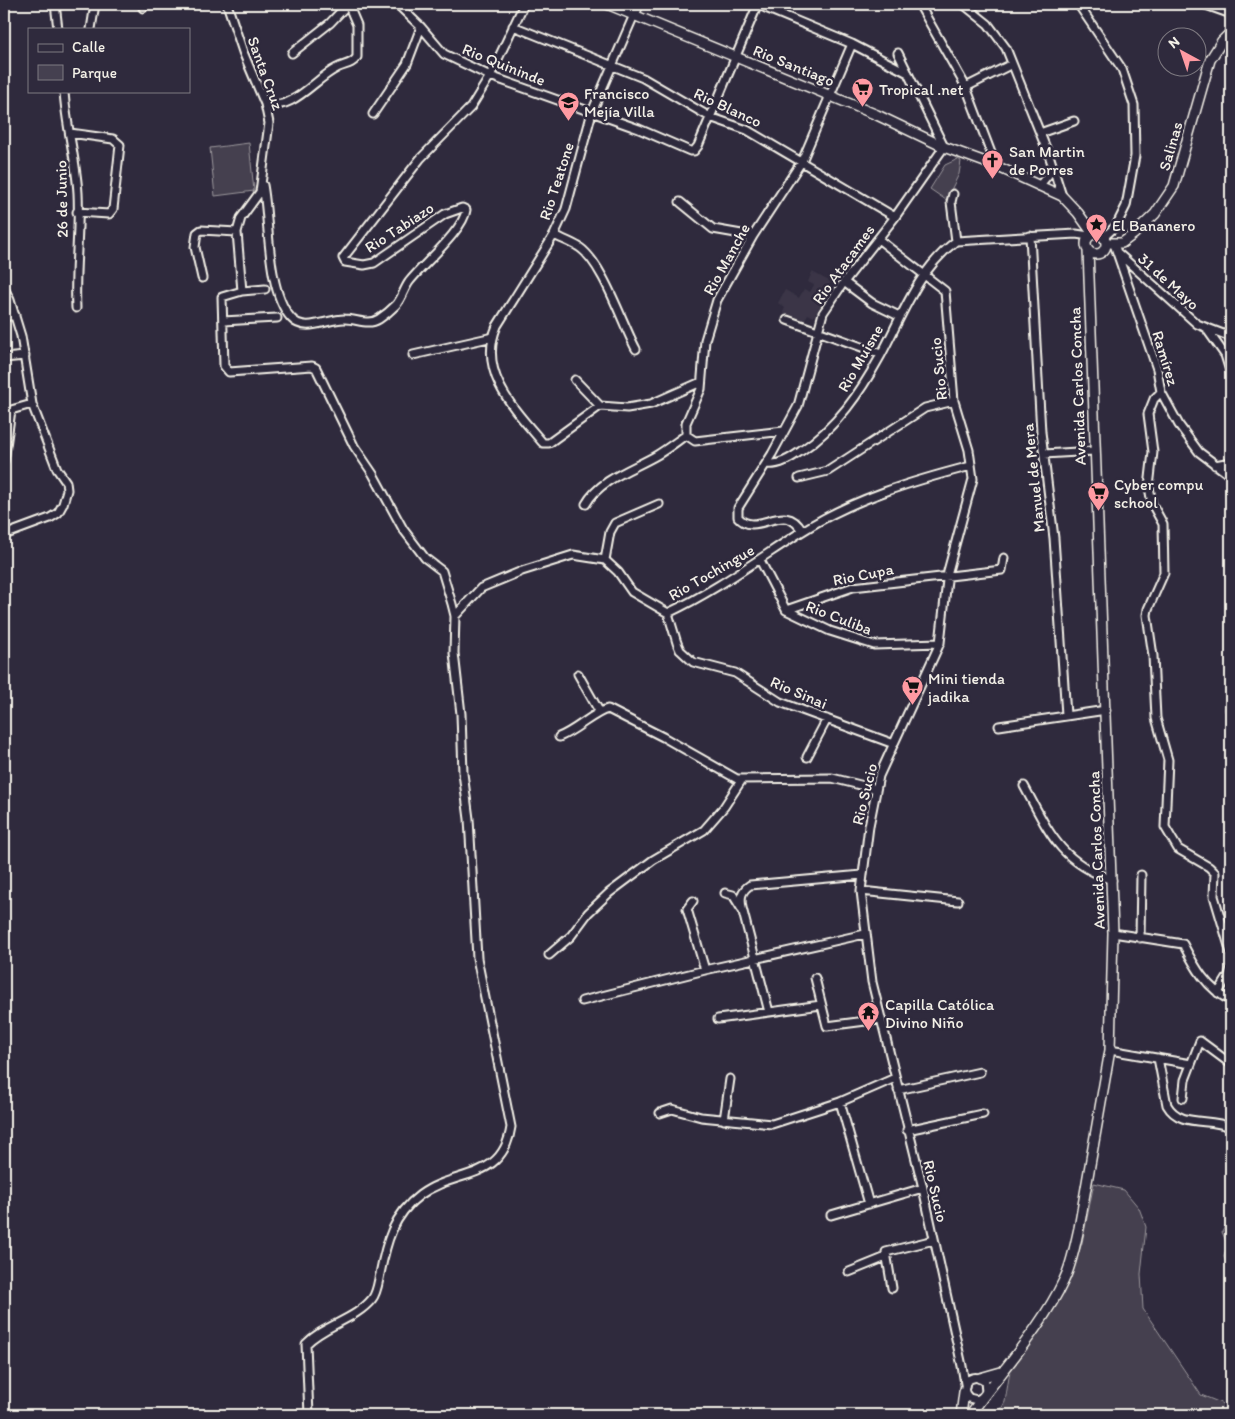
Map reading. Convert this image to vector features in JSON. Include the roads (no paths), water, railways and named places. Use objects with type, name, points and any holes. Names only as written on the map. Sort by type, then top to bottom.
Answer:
[{"type":"street","points":[[55,4],[58,28]]},
{"type":"street","points":[[91,28],[95,4]]},
{"type":"street","name":"Santa Cruz","points":[[227,4],[243,52],[265,104],[269,123],[262,182]]},
{"type":"street","points":[[265,104],[280,104],[292,99],[337,67],[354,61],[357,58],[357,25],[348,4],[330,23],[292,52]]},
{"type":"street","name":"Rio Quininde","points":[[398,4],[444,54],[490,76],[569,106],[592,112],[690,151],[694,151],[698,146],[710,118]]},
{"type":"street","name":"Rio Tabiazo","points":[[262,182],[271,261],[284,307],[297,323],[322,324],[344,318],[372,323],[378,320],[398,304],[409,282],[462,221],[466,210],[462,208],[445,214],[374,262],[351,264],[345,262],[343,258],[420,159],[471,107],[490,76],[524,4]]},
{"type":"street","name":"Rio Santiago","points":[[607,4],[877,116],[944,147],[996,166],[1062,196],[1078,213],[1091,235]]},
{"type":"street","name":"Rio Teatone","points":[[600,406],[549,443],[543,443],[499,386],[491,360],[493,336],[512,300],[554,235],[566,209],[592,112],[639,4]]},
{"type":"street","points":[[710,118],[757,4],[852,44],[908,73]]},
{"type":"street","points":[[919,4],[966,87],[996,166]]},
{"type":"street","points":[[963,4],[988,24],[1006,48],[1054,169],[1062,196]]},
{"type":"street","points":[[953,194],[951,202],[956,241],[1076,234],[1091,235],[1110,244],[1126,206],[1135,156],[1134,105],[1122,69],[1078,4]]},
{"type":"street","points":[[1206,4],[1231,14]]},
{"type":"street","name":"Rio Blanco","points":[[513,26],[643,78],[710,118],[747,130],[802,160],[895,217]]},
{"type":"street","points":[[373,114],[407,64],[414,51],[421,27]]},
{"type":"street","name":"Salinas","points":[[1088,250],[1093,254],[1100,253],[1110,244],[1126,240],[1155,214],[1174,186],[1210,60],[1222,41],[1231,32]]},
{"type":"street","name":"Rio Manche","points":[[686,435],[686,423],[699,398],[705,340],[717,300],[753,236],[802,160],[852,44]]},
{"type":"street","points":[[898,53],[944,147]]},
{"type":"street","points":[[966,87],[1012,64]]},
{"type":"street","name":"26 de Junio","points":[[64,92],[76,160],[76,308]]},
{"type":"street","points":[[1040,133],[1074,121]]},
{"type":"street","points":[[70,133],[113,139],[120,145],[113,209],[109,214],[77,212]]},
{"type":"street","name":"Rio Atacames","points":[[802,531],[795,521],[781,518],[749,524],[738,517],[740,503],[766,464],[798,406],[823,313],[844,282],[895,217],[944,147]]},
{"type":"street","points":[[1039,186],[1054,169]]},
{"type":"street","points":[[242,291],[237,232],[241,218],[260,194],[262,182]]},
{"type":"street","points":[[680,202],[713,229],[753,236]]},
{"type":"street","points":[[202,278],[195,247],[197,233],[200,230],[237,232]]},
{"type":"street","points":[[554,235],[579,247],[592,261],[604,280],[636,349]]},
{"type":"street","name":"Avenida Carlos Concha","points":[[970,1415],[1040,1321],[1065,1280],[1073,1254],[1110,1050],[1113,933],[1112,880],[1094,451],[1088,250],[1086,244],[1091,235]]},
{"type":"street","name":"Manuel de Mera","points":[[1030,236],[1044,454],[1054,538],[1066,716]]},
{"type":"street","name":"Rio Sucio","points":[[878,239],[925,274],[945,292],[954,401],[970,450],[972,466],[972,487],[948,575],[940,643],[894,744],[876,789],[861,891],[872,982],[907,1130],[923,1188],[962,1366],[964,1388]]},
{"type":"street","name":"Rio Muisne","points":[[766,464],[778,464],[796,454],[816,441],[839,420],[881,354],[899,316],[925,274],[942,251],[956,241]]},
{"type":"street","name":"31 de Mayo","points":[[1110,244],[1197,324],[1231,338]]},
{"type":"street","name":"Ramírez","points":[[1110,244],[1157,370],[1161,392],[1179,425],[1198,452],[1231,476]]},
{"type":"street","points":[[844,282],[872,303],[899,316]]},
{"type":"street","points":[[4,288],[15,315],[25,356],[32,404],[57,469],[66,482],[63,504],[58,513],[50,518],[4,535]]},
{"type":"street","points":[[265,289],[242,291],[222,298],[224,366],[229,372],[312,366],[320,371],[354,446],[403,530],[425,558],[442,572],[455,616],[454,653],[461,714],[463,773],[469,819],[478,958],[511,1127],[510,1140],[496,1162],[484,1169],[431,1188],[416,1198],[391,1229],[377,1289],[371,1300],[318,1334],[306,1344],[304,1354],[308,1415]]},
{"type":"street","points":[[4,317],[15,315]]},
{"type":"street","points":[[223,321],[277,318]]},
{"type":"street","points":[[787,320],[881,354]]},
{"type":"street","points":[[1208,330],[1225,355],[1231,374]]},
{"type":"street","points":[[413,355],[493,336]]},
{"type":"street","points":[[4,358],[25,356]]},
{"type":"street","points":[[575,380],[600,406],[627,408],[650,404],[701,382]]},
{"type":"street","points":[[1161,392],[1154,399],[1148,414],[1153,452],[1149,487],[1152,504],[1163,524],[1164,573],[1147,615],[1153,656],[1156,718],[1168,760],[1164,801],[1165,827],[1178,849],[1209,867],[1215,873],[1214,896],[1231,952]]},
{"type":"street","points":[[799,478],[828,471],[925,408],[954,401]]},
{"type":"street","points":[[4,462],[7,411],[32,404]]},
{"type":"street","points":[[586,504],[596,489],[658,454],[686,435],[690,439],[700,441],[784,431]]},
{"type":"street","points":[[1044,454],[1094,451]]},
{"type":"street","points":[[1215,465],[1231,462]]},
{"type":"street","name":"Rio Tochingue","points":[[605,560],[618,572],[632,592],[668,613],[760,560],[802,531],[853,505],[907,484],[972,466]]},
{"type":"street","points":[[455,616],[482,588],[522,571],[573,555],[605,560],[610,532],[615,523],[659,504]]},
{"type":"street","name":"Rio Cupa","points":[[786,610],[853,587],[976,571],[998,572],[1002,570],[1004,558]]},
{"type":"street","name":"Rio Culiba","points":[[760,560],[786,610],[830,631],[863,642],[888,645],[940,643]]},
{"type":"street","name":"Rio Sinai","points":[[668,613],[676,643],[680,650],[693,662],[735,673],[780,702],[894,744]]},
{"type":"street","points":[[578,674],[599,711]]},
{"type":"street","points":[[1230,710],[1231,697]]},
{"type":"street","points":[[559,737],[577,728],[599,711],[608,709],[741,780],[832,778],[876,789]]},
{"type":"street","points":[[999,726],[1106,710]]},
{"type":"street","points":[[807,757],[827,719]]},
{"type":"street","points":[[549,955],[571,936],[588,913],[609,893],[653,860],[704,830],[724,807],[741,780]]},
{"type":"street","points":[[1024,786],[1054,841],[1065,853],[1092,871],[1112,880]]},
{"type":"street","points":[[769,1012],[742,908],[741,895],[744,889],[750,885],[862,875]]},
{"type":"street","points":[[1140,938],[1141,875]]},
{"type":"street","points":[[861,891],[958,901]]},
{"type":"street","points":[[725,893],[733,895],[742,908]]},
{"type":"street","points":[[693,901],[687,909],[705,970]]},
{"type":"street","points":[[1113,933],[1183,944],[1199,975],[1218,993],[1231,1001]]},
{"type":"street","points":[[582,1001],[705,970],[866,934]]},
{"type":"street","points":[[1218,993],[1231,968]]},
{"type":"street","points":[[815,978],[824,1024],[830,1027],[881,1018]]},
{"type":"street","points":[[718,1019],[821,1005]]},
{"type":"street","points":[[1183,1098],[1185,1080],[1201,1041],[1231,1064]]},
{"type":"street","points":[[1110,1050],[1191,1064]]},
{"type":"street","points":[[1158,1058],[1166,1105],[1170,1110],[1187,1120],[1221,1123],[1230,1127]]},
{"type":"street","points":[[898,1090],[980,1072]]},
{"type":"street","points":[[660,1113],[672,1109],[724,1120],[772,1124],[840,1102],[895,1078]]},
{"type":"street","points":[[724,1120],[730,1079]]},
{"type":"street","points":[[840,1102],[868,1204]]},
{"type":"street","points":[[907,1130],[983,1114]]},
{"type":"street","points":[[831,1215],[923,1188]]},
{"type":"street","points":[[892,1288],[886,1257],[888,1250],[934,1240]]},
{"type":"street","points":[[849,1272],[886,1257]]},
{"type":"street","points":[[962,1366],[985,1382],[985,1394],[973,1400],[964,1388]]},
{"type":"street","points":[[961,1415],[964,1388],[968,1380],[1001,1372]]},
{"type":"place","name":"Tropical .net","points":[[863,108]]},
{"type":"place","name":"Francisco Mejía Villa","points":[[568,121]]},
{"type":"place","name":"San Martin de Porres","points":[[993,179]]},
{"type":"place","name":"El Bananero","points":[[1096,244]]},
{"type":"place","name":"Cyber compu school","points":[[1098,512]]},
{"type":"place","name":"Mini tienda jadika","points":[[912,706]]},
{"type":"place","name":"Capilla Católica Divino Niño","points":[[869,1032]]}]
